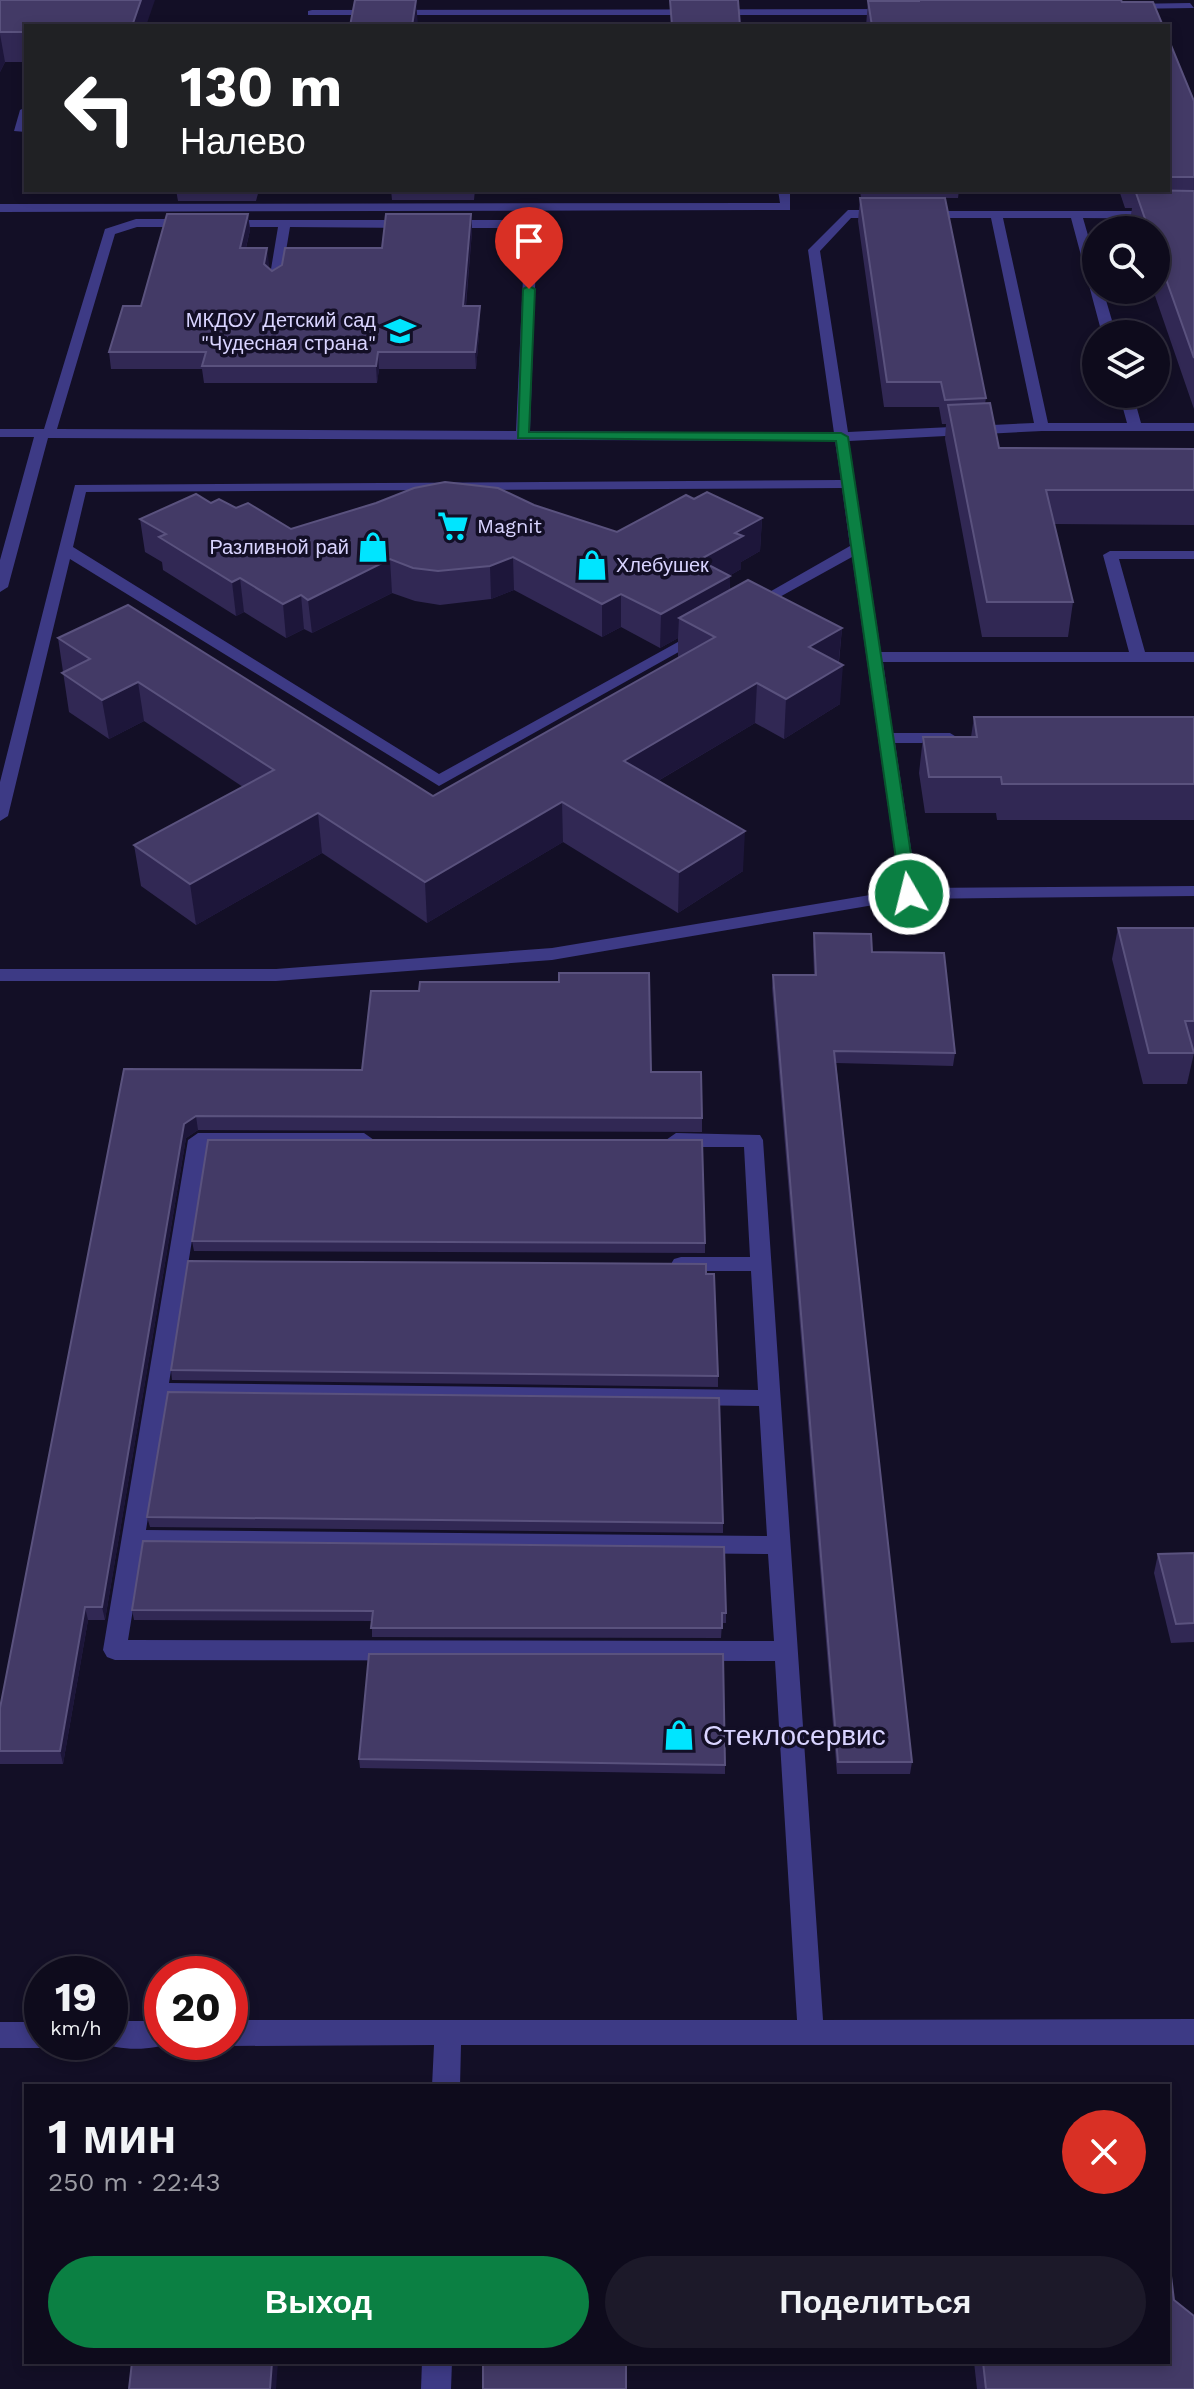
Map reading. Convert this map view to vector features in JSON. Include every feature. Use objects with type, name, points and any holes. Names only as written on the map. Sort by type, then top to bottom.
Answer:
[{"type":"street","points":[[309,24],[314,0]]},
{"type":"street","points":[[1111,7],[1190,7]]},
{"type":"street","points":[[312,13],[796,20],[905,11]]},
{"type":"street","points":[[24,115],[18,129],[24,129]]},
{"type":"street","points":[[0,208],[786,207],[784,192]]},
{"type":"street","points":[[909,894],[846,484],[814,250],[848,214],[1194,215]]},
{"type":"street","points":[[996,214],[1042,427]]},
{"type":"street","points":[[1076,214],[1082,235]]},
{"type":"street","points":[[0,587],[109,232],[136,223],[422,224]]},
{"type":"street","points":[[275,281],[285,223]]},
{"type":"street","points":[[437,224],[513,224],[531,232],[523,436]]},
{"type":"street","points":[[1130,408],[1135,427]]},
{"type":"street","points":[[0,433],[841,437],[1042,427],[1194,427]]},
{"type":"street","points":[[0,816],[80,488],[846,484]]},
{"type":"street","points":[[65,549],[439,781],[857,548]]},
{"type":"street","points":[[1138,657],[1110,555],[1194,555]]},
{"type":"street","points":[[874,657],[1194,657]]},
{"type":"street","points":[[886,738],[963,738]]},
{"type":"street","points":[[0,975],[276,975],[552,954],[909,894],[1194,891]]},
{"type":"street","points":[[388,1140],[198,1140],[186,1261],[157,1391],[115,1650],[785,1651]]},
{"type":"street","points":[[658,1140],[753,1140],[811,2032]]},
{"type":"street","points":[[667,1264],[761,1264]]},
{"type":"street","points":[[157,1391],[770,1398]]},
{"type":"street","points":[[133,1539],[778,1545]]},
{"type":"street","points":[[446,2084],[448,2032]]},
{"type":"street","points":[[248,2033],[1194,2032]]},
{"type":"street","points":[[0,2035],[24,2035]]},
{"type":"street","points":[[436,2389],[437,2364]]},
{"type":"building","points":[[0,0],[141,0],[133,24],[24,24],[24,32],[0,32]]},
{"type":"building","points":[[355,0],[416,0],[412,24],[350,24]]},
{"type":"building","points":[[670,0],[738,0],[740,24],[672,24]]},
{"type":"building","points":[[868,1],[1153,2],[1162,24],[872,24]]},
{"type":"building","points":[[1170,43],[1194,101],[1194,177],[1170,177]]},
{"type":"building","points":[[1194,191],[1194,358],[1170,290],[1170,216],[1144,216],[1136,192]]},
{"type":"building","points":[[860,198],[945,198],[986,398],[945,400],[941,382],[887,382]]},
{"type":"building","points":[[167,214],[248,214],[240,248],[267,248],[264,264],[272,271],[282,265],[285,248],[382,248],[386,214],[471,214],[463,306],[480,306],[475,352],[378,352],[376,366],[202,366],[206,352],[109,352],[123,306],[141,306]]},
{"type":"building","points":[[990,403],[999,448],[1194,449],[1194,490],[1046,490],[1073,602],[987,602],[948,405]]},
{"type":"building","points":[[445,482],[498,488],[534,505],[617,532],[686,495],[694,499],[707,492],[762,518],[735,533],[743,536],[699,560],[730,576],[661,614],[621,594],[602,604],[513,557],[490,566],[438,571],[413,568],[390,559],[308,600],[301,595],[283,604],[240,578],[232,582],[159,537],[166,534],[140,519],[196,494],[211,503],[219,499],[236,508],[248,503],[291,529],[414,488]]},
{"type":"building","points":[[748,580],[842,628],[809,647],[843,665],[786,699],[757,683],[624,761],[745,831],[679,872],[562,802],[425,882],[318,813],[190,884],[134,845],[274,770],[138,682],[102,700],[62,673],[90,659],[58,638],[128,605],[433,796],[715,637],[679,618]]},
{"type":"building","points":[[974,717],[1194,717],[1194,784],[1002,784],[1001,777],[929,777],[923,737],[977,737]]},
{"type":"building","points":[[1118,928],[1194,928],[1194,1021],[1185,1021],[1194,1053],[1149,1053]]},
{"type":"building","points":[[814,933],[871,934],[872,952],[944,953],[955,1053],[834,1051],[912,1762],[838,1762],[773,975],[816,975]]},
{"type":"building","points":[[559,973],[649,973],[651,1072],[701,1072],[702,1118],[196,1116],[184,1124],[102,1607],[85,1607],[60,1751],[0,1751],[0,1708],[124,1069],[362,1070],[371,991],[419,991],[420,982],[559,982]]},
{"type":"building","points":[[208,1140],[702,1140],[705,1243],[192,1241]]},
{"type":"building","points":[[188,1261],[706,1264],[706,1274],[714,1274],[718,1376],[171,1370]]},
{"type":"building","points":[[168,1392],[719,1398],[723,1523],[147,1517]]},
{"type":"building","points":[[143,1541],[724,1547],[726,1613],[722,1613],[722,1628],[371,1628],[373,1611],[132,1610]]},
{"type":"building","points":[[1194,1553],[1194,1623],[1176,1624],[1158,1554]]},
{"type":"building","points":[[369,1654],[723,1654],[725,1765],[359,1759]]},
{"type":"building","points":[[1170,2268],[1174,2300],[1194,2316],[1194,2389],[986,2389],[983,2364],[1170,2364]]},
{"type":"building","points":[[132,2364],[272,2364],[270,2389],[129,2389]]},
{"type":"building","points":[[483,2364],[626,2364],[626,2389],[483,2389]]},
{"type":"place","name":"МКДОУ Детский сад \"Чудесная страна\"","points":[[400,331]]},
{"type":"place","name":"Magnit","points":[[453,526]]},
{"type":"place","name":"Разливной рай","points":[[373,547]]},
{"type":"place","name":"Хлебушек","points":[[592,565]]},
{"type":"place","name":"Стеклосервис","points":[[679,1735]]},
{"type":"route","points":[[529,289],[523,436],[841,437],[909,894]]}]
